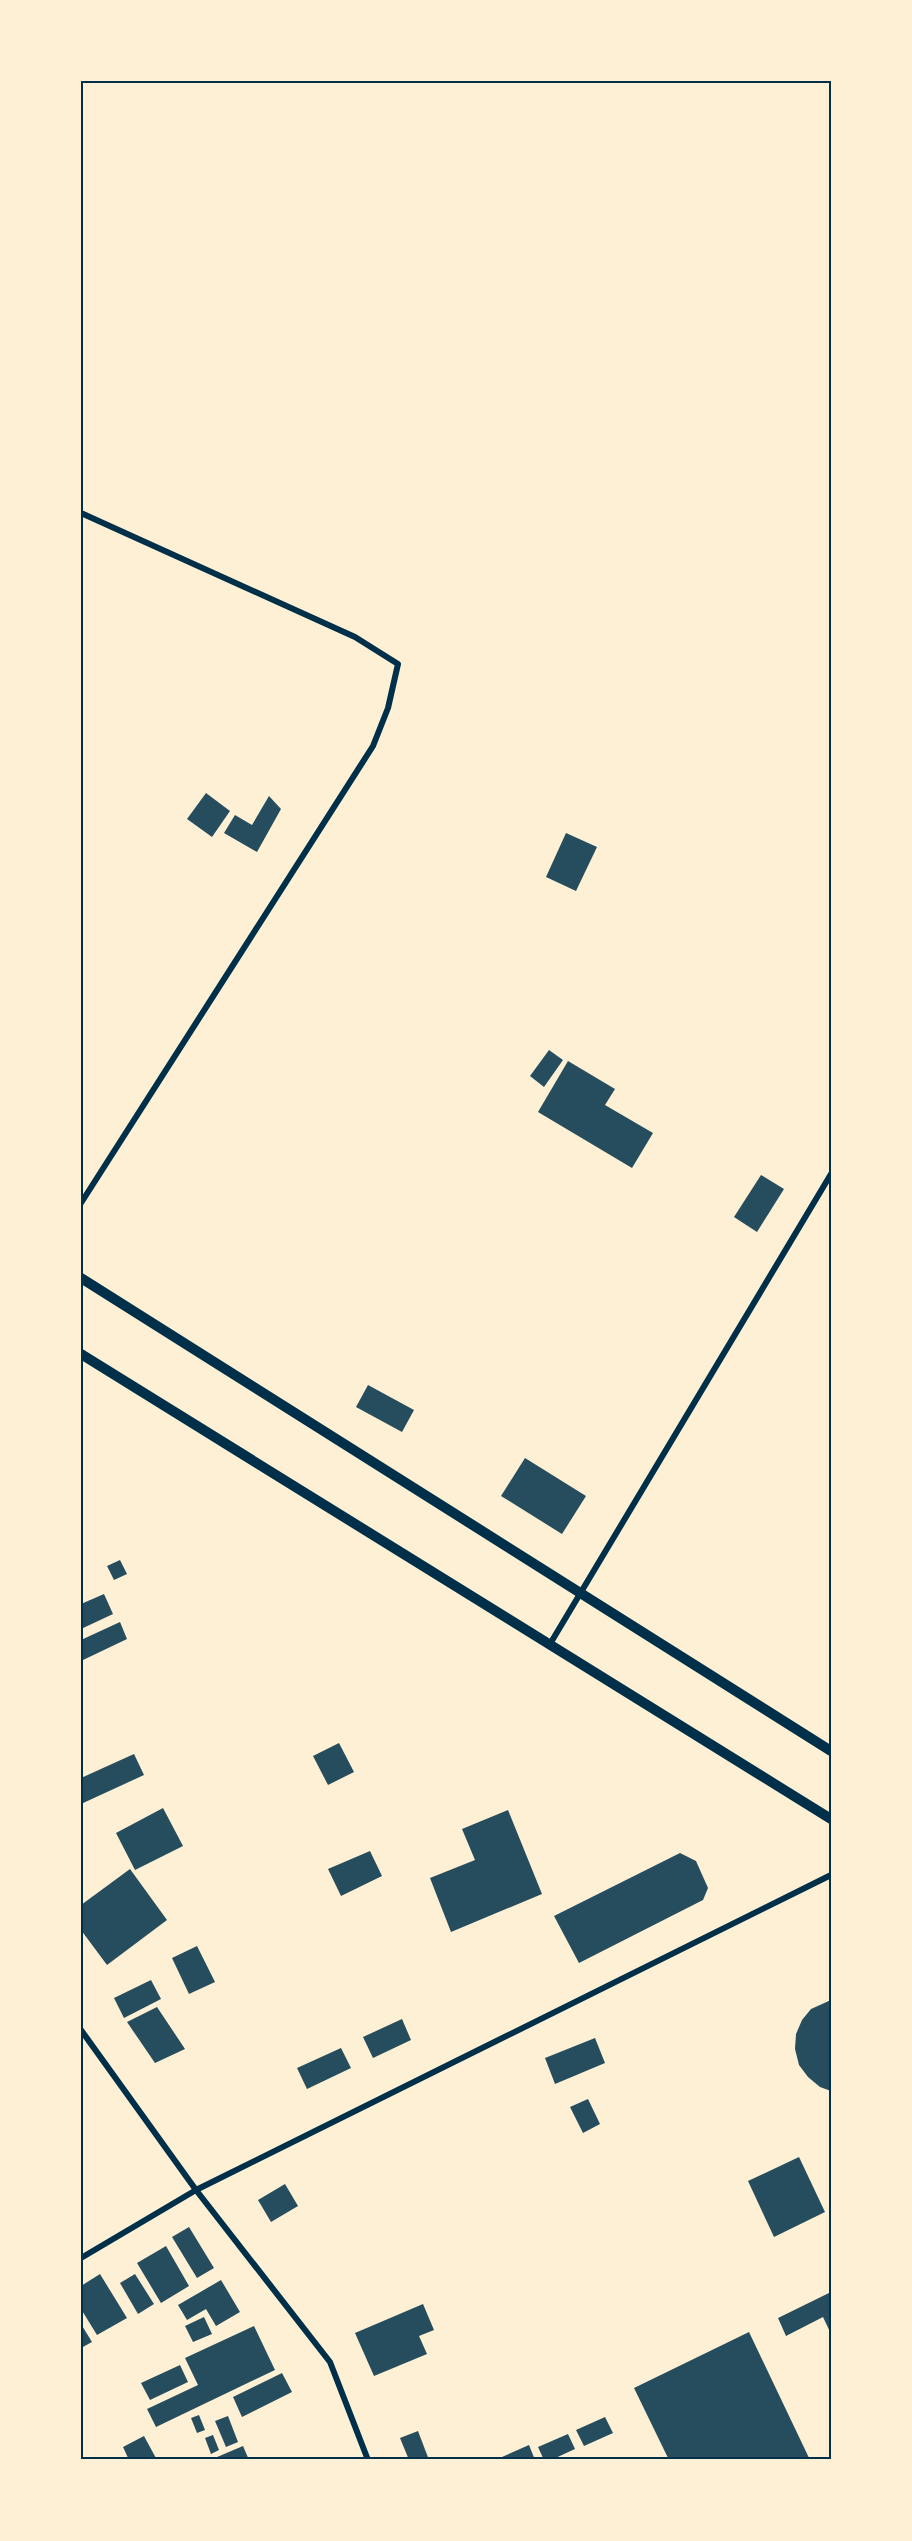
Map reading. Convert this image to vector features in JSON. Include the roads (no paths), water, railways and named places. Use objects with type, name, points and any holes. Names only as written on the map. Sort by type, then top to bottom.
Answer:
[{"type":"street","points":[[81,513],[355,637],[398,664],[388,708],[373,746],[81,1203]]},
{"type":"street","points":[[550,1644],[831,1174]]},
{"type":"street","points":[[81,1278],[831,1751]]},
{"type":"street","points":[[81,1354],[831,1819]]},
{"type":"street","points":[[81,2258],[196,2190],[831,1875]]},
{"type":"street","points":[[81,2030],[196,2190],[330,2362],[368,2460]]}]
